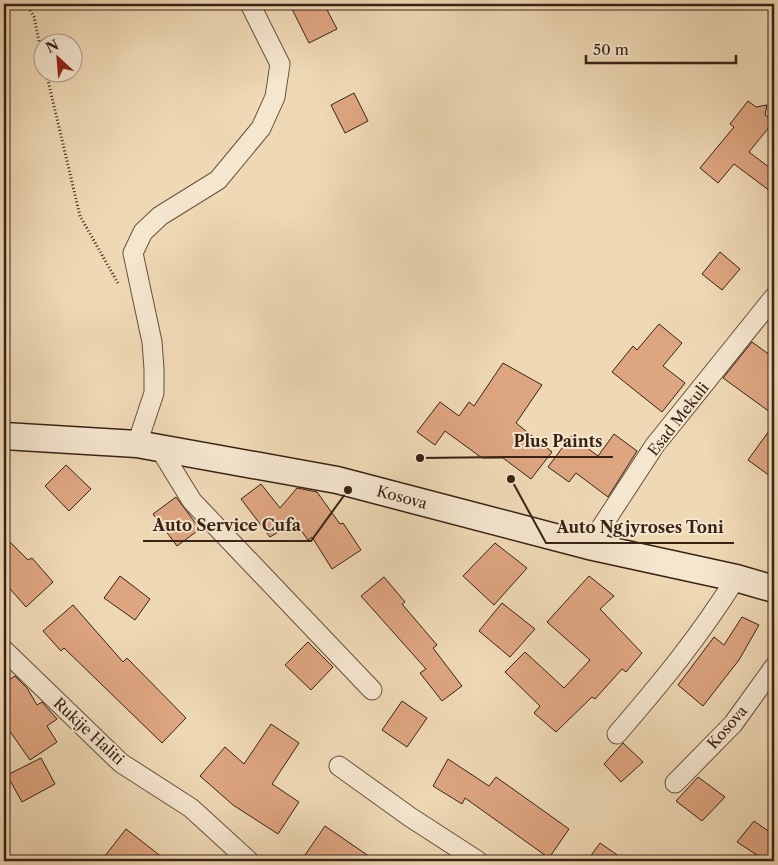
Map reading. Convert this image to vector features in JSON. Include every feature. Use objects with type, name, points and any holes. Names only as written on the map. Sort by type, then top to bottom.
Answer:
[{"type":"street","points":[[250,4],[280,64],[275,98],[260,128],[218,180],[160,216],[143,232],[133,253],[152,342],[154,393],[149,446],[192,501],[372,690]]},
{"type":"street","name":"Esad Mekuli","points":[[589,546],[656,445],[774,297]]},
{"type":"street","name":"Kosova","points":[[4,436],[149,446],[337,480],[589,546],[736,578],[774,590]]},
{"type":"street","points":[[617,734],[671,673],[708,622],[736,578]]},
{"type":"street","name":"Rukije Haliti","points":[[4,650],[121,763],[191,808],[249,861]]},
{"type":"street","name":"Kosova","points":[[676,782],[733,724],[774,667]]},
{"type":"street","points":[[339,766],[410,817],[478,861]]},
{"type":"path","points":[[27,4],[34,18],[37,32]]},
{"type":"path","points":[[48,82],[80,216],[120,287]]},
{"type":"building","points":[[302,4],[324,4],[337,29],[309,43],[292,9]]},
{"type":"building","points":[[354,93],[368,121],[345,133],[331,105]]},
{"type":"building","points":[[748,101],[756,107],[767,105],[765,115],[774,121],[749,152],[774,171],[774,194],[734,164],[718,183],[700,168],[734,127],[730,124]]},
{"type":"building","points":[[720,252],[740,269],[722,290],[702,274]]},
{"type":"building","points":[[659,324],[682,343],[663,366],[685,383],[662,412],[612,372],[633,346],[637,350]]},
{"type":"building","points":[[752,342],[774,358],[774,415],[723,378]]},
{"type":"building","points":[[503,363],[542,385],[516,423],[552,452],[531,479],[503,458],[482,458],[445,431],[435,445],[417,432],[440,402],[459,416],[469,402],[474,406]]},
{"type":"building","points":[[774,424],[774,479],[748,460]]},
{"type":"building","points":[[614,434],[637,451],[608,497],[576,473],[569,482],[548,467],[571,436],[598,456]]},
{"type":"building","points":[[66,465],[91,489],[69,511],[45,486]]},
{"type":"building","points":[[261,484],[280,508],[297,488],[317,492],[340,524],[343,523],[361,550],[332,569],[312,537],[308,540],[295,522],[270,537],[241,499]]},
{"type":"building","points":[[176,497],[200,529],[177,546],[153,514]]},
{"type":"building","points":[[4,536],[28,560],[32,558],[53,582],[26,607],[4,582]]},
{"type":"building","points":[[495,543],[527,568],[494,605],[463,576]]},
{"type":"building","points":[[120,576],[150,599],[135,620],[104,598]]},
{"type":"building","points":[[589,576],[614,596],[600,609],[642,653],[626,672],[622,669],[595,699],[592,697],[556,732],[534,713],[540,706],[505,672],[525,652],[564,688],[590,660],[547,622]]},
{"type":"building","points":[[384,577],[405,602],[402,604],[437,645],[433,648],[462,686],[442,701],[420,673],[426,669],[361,596]]},
{"type":"building","points":[[502,603],[535,629],[510,657],[479,631]]},
{"type":"building","points":[[73,605],[123,662],[127,658],[186,718],[162,743],[64,648],[61,651],[43,631]]},
{"type":"building","points":[[742,617],[759,625],[739,660],[703,706],[678,685],[714,637],[724,645]]},
{"type":"building","points":[[308,642],[333,667],[311,690],[285,665]]},
{"type":"building","points":[[15,676],[27,688],[37,705],[42,702],[57,719],[47,726],[57,742],[30,760],[4,723],[4,683]]},
{"type":"building","points":[[402,701],[427,718],[407,747],[382,730]]},
{"type":"building","points":[[271,724],[299,743],[272,784],[299,802],[278,834],[233,805],[200,776],[225,747],[244,764]]},
{"type":"building","points":[[623,743],[643,762],[621,782],[604,764]]},
{"type":"building","points":[[41,758],[55,784],[22,802],[7,775]]},
{"type":"building","points":[[448,759],[489,786],[496,777],[569,829],[549,858],[465,798],[462,804],[433,786]]},
{"type":"building","points":[[698,777],[725,797],[702,821],[676,801]]},
{"type":"building","points":[[754,821],[774,835],[774,849],[766,861],[737,842]]},
{"type":"building","points":[[325,826],[376,861],[314,861],[305,855]]},
{"type":"building","points":[[126,829],[167,861],[101,861]]},
{"type":"building","points":[[600,843],[626,861],[587,861]]},
{"type":"place","name":"Plus Paints","points":[[420,458]]},
{"type":"place","name":"Auto Ngjyroses Toni","points":[[511,479]]},
{"type":"place","name":"Auto Service Cufa","points":[[348,490]]}]
